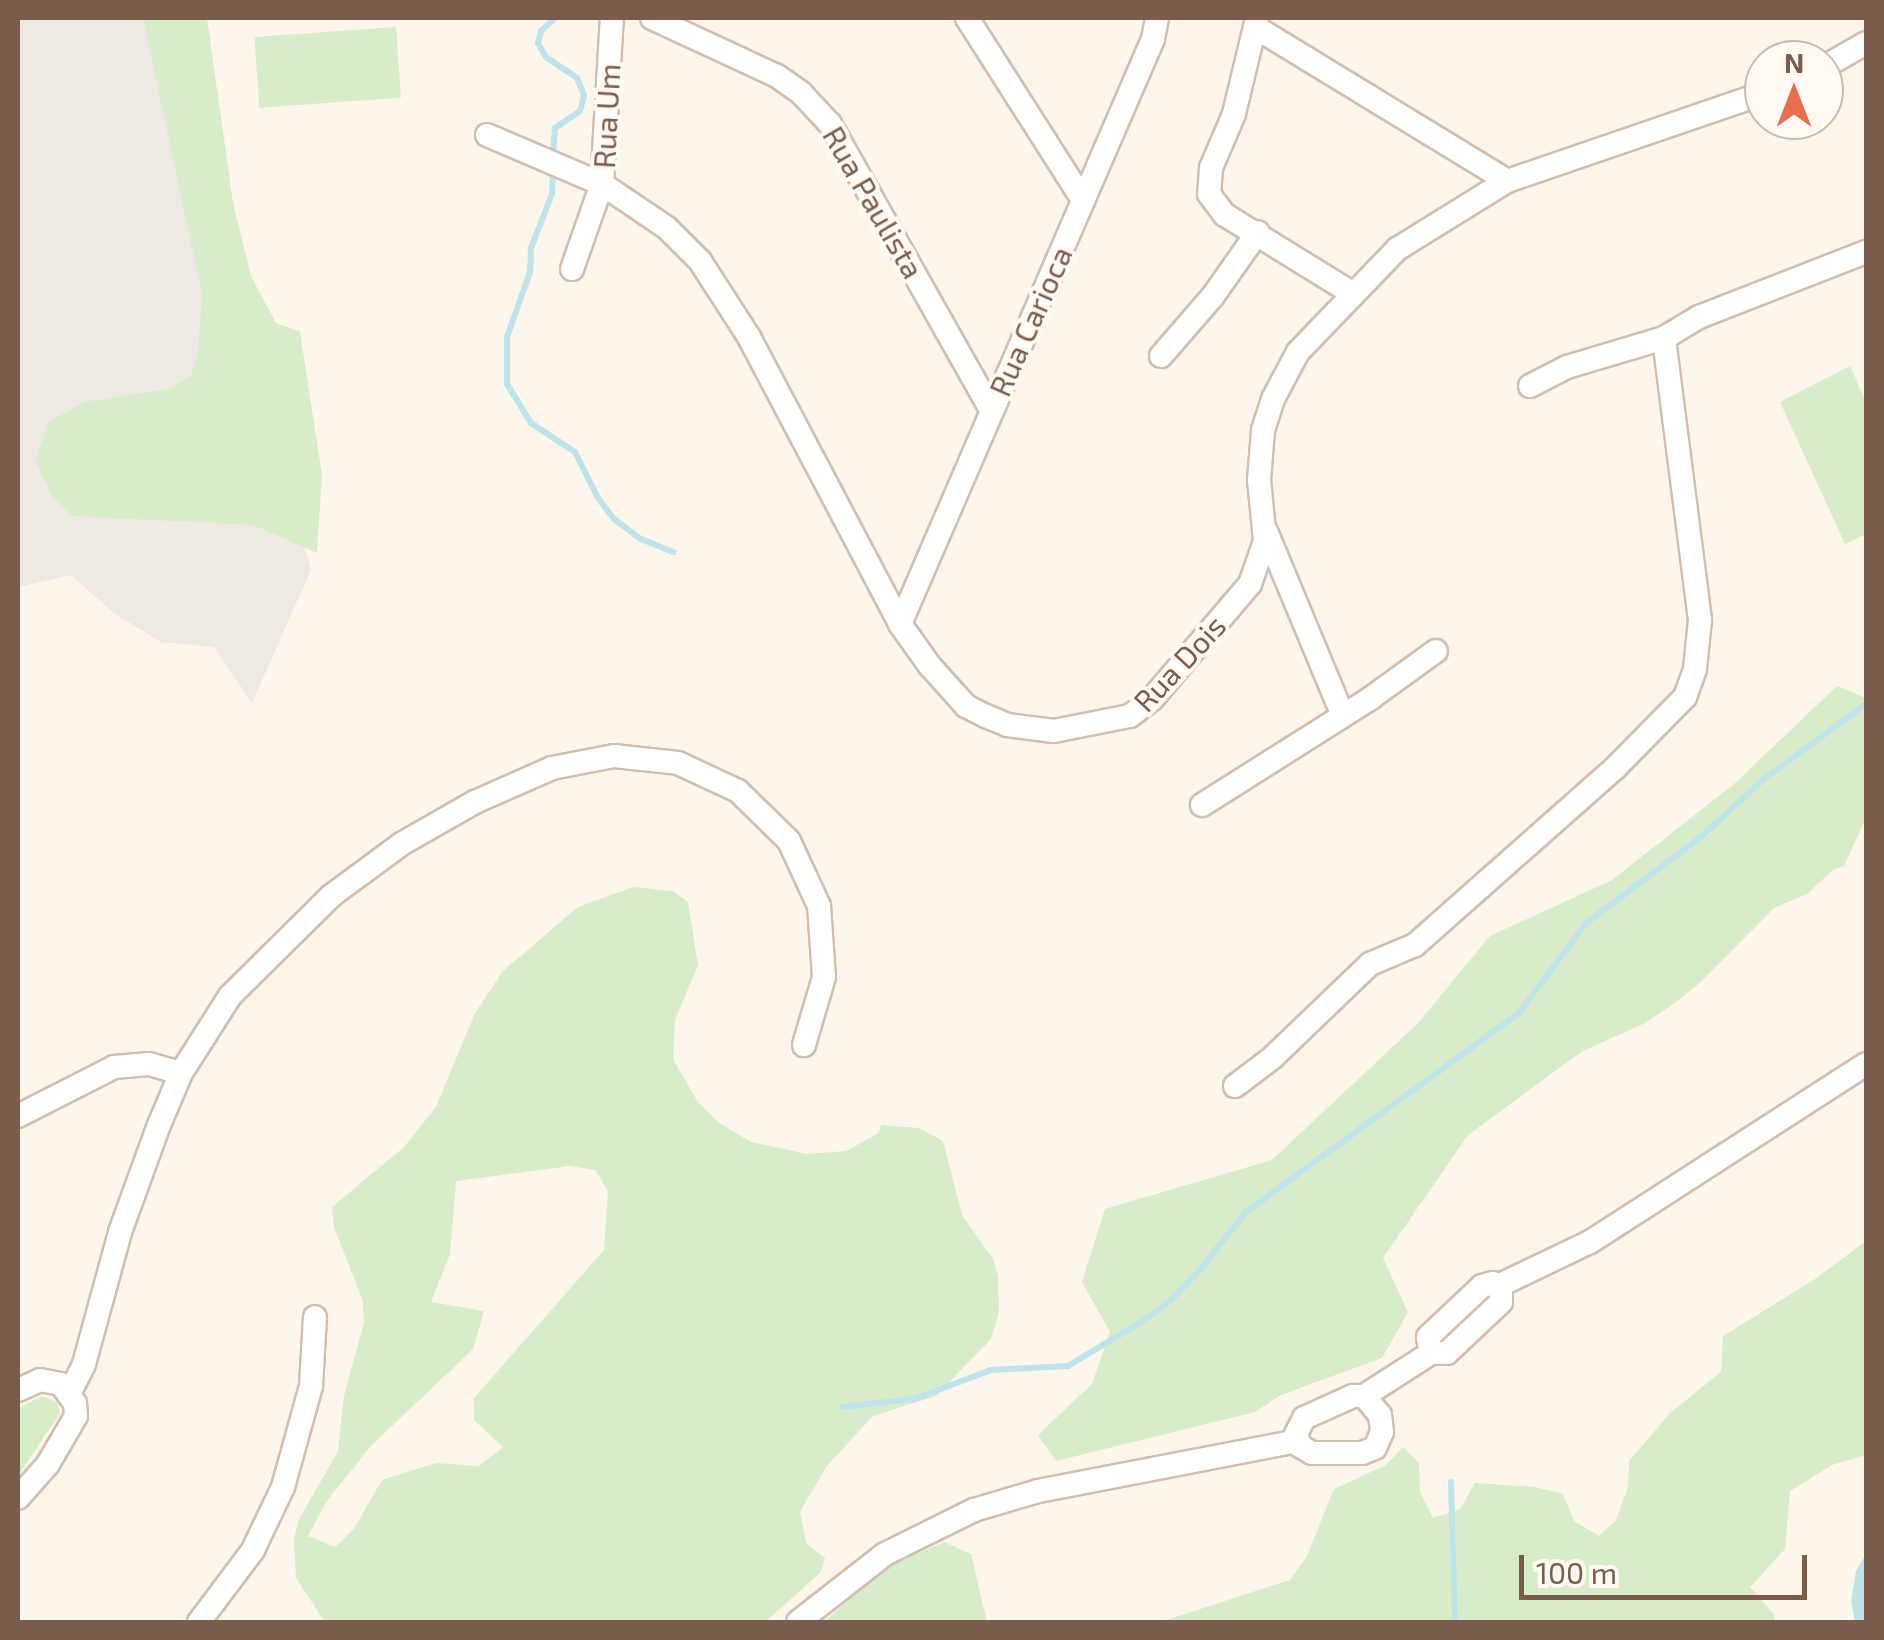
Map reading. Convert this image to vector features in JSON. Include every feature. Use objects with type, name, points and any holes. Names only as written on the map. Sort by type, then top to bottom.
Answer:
[{"type":"street","name":"Rua Um","points":[[572,269],[602,184],[612,18]]},
{"type":"street","name":"Rua Paulista","points":[[652,18],[777,76],[801,93],[830,124],[991,410]]},
{"type":"street","points":[[967,18],[1083,200]]},
{"type":"street","name":"Rua Carioca","points":[[900,624],[1153,39],[1157,18]]},
{"type":"street","points":[[1352,293],[1258,232],[1225,216],[1214,205],[1208,183],[1234,114],[1256,22],[1507,181]]},
{"type":"street","points":[[1844,56],[1866,44]]},
{"type":"street","name":"Rua Dois","points":[[487,135],[602,184],[668,228],[700,261],[749,337],[900,624],[954,692],[986,716],[1007,725],[1054,731],[1104,725],[1130,716],[1152,699],[1250,584],[1265,540],[1263,430],[1272,399],[1298,352],[1397,249],[1507,181],[1744,99]]},
{"type":"street","points":[[1160,356],[1213,296],[1258,232]]},
{"type":"street","points":[[1530,386],[1566,367],[1664,338],[1699,316],[1866,252]]},
{"type":"street","points":[[1235,1086],[1272,1058],[1370,964],[1415,945],[1614,768],[1685,697],[1695,669],[1700,620],[1664,338]]},
{"type":"street","points":[[1263,523],[1343,716]]},
{"type":"street","points":[[1202,805],[1343,716],[1436,650]]},
{"type":"street","points":[[18,1498],[48,1464],[76,1416],[70,1392],[90,1346],[138,1178],[181,1072],[230,996],[295,927],[368,866],[439,821],[500,790],[572,762],[614,756],[657,758],[718,779],[757,806],[789,842],[812,883],[825,953],[820,1001],[804,1045]]},
{"type":"street","points":[[18,1116],[114,1067],[150,1064],[181,1072]]},
{"type":"street","points":[[1364,1396],[1382,1422],[1375,1448],[1362,1453],[1312,1453],[1297,1440],[1297,1428],[1304,1418],[1364,1396],[1431,1353],[1448,1354],[1501,1302],[1498,1286],[1590,1242],[1866,1064]]},
{"type":"street","points":[[199,1622],[253,1550],[283,1487],[310,1386],[315,1316]]},
{"type":"street","points":[[18,1390],[51,1380],[70,1392]]},
{"type":"street","points":[[798,1622],[885,1554],[974,1510],[1038,1491],[1297,1440]]},
{"type":"shaded area","points":[[18,18],[148,18],[253,358],[311,570],[252,703],[214,647],[161,642],[115,614],[71,575],[18,587]]},
{"type":"green space","points":[[143,18],[207,18],[233,203],[251,276],[276,323],[300,332],[322,475],[317,553],[253,525],[72,516],[52,496],[35,462],[48,422],[84,402],[171,388],[191,376],[198,352],[202,295]]},
{"type":"green space","points":[[396,27],[401,98],[259,108],[254,37]]},
{"type":"green space","points":[[1850,366],[1866,403],[1866,534],[1845,544],[1780,402]]},
{"type":"green space","points":[[1837,686],[1866,698],[1866,818],[1844,866],[1834,869],[1807,894],[1774,908],[1701,982],[1672,1005],[1643,1024],[1581,1052],[1468,1135],[1383,1258],[1408,1312],[1382,1358],[1281,1395],[1255,1412],[1056,1461],[1038,1435],[1092,1384],[1110,1332],[1082,1282],[1105,1209],[1272,1160],[1419,1022],[1490,936],[1612,880],[1734,784]]},
{"type":"green space","points":[[633,887],[673,891],[688,902],[698,965],[675,1020],[673,1059],[698,1102],[719,1123],[751,1142],[807,1154],[846,1151],[879,1133],[881,1125],[919,1128],[943,1141],[962,1215],[993,1259],[998,1276],[999,1312],[991,1339],[936,1396],[873,1416],[826,1467],[800,1512],[806,1543],[825,1558],[820,1573],[765,1622],[325,1622],[296,1578],[294,1540],[298,1521],[338,1451],[344,1396],[364,1322],[363,1301],[334,1227],[332,1207],[404,1147],[436,1107],[475,1013],[503,971],[578,907]],"holes":[[[570,1166],[595,1170],[608,1191],[604,1250],[474,1398],[474,1420],[503,1447],[479,1466],[436,1463],[382,1480],[353,1530],[335,1547],[308,1536],[327,1501],[369,1448],[473,1349],[484,1311],[431,1302],[450,1254],[456,1181]]]},
{"type":"green space","points":[[1866,1241],[1866,1455],[1832,1465],[1790,1491],[1785,1549],[1750,1587],[1773,1613],[1775,1622],[1160,1622],[1290,1580],[1307,1556],[1334,1489],[1386,1465],[1403,1447],[1419,1463],[1420,1492],[1433,1518],[1460,1509],[1475,1483],[1535,1487],[1563,1494],[1574,1521],[1599,1536],[1616,1520],[1628,1487],[1629,1461],[1670,1413],[1721,1372],[1723,1336],[1815,1279]]},
{"type":"green space","points":[[42,1396],[57,1402],[60,1413],[18,1476],[18,1408]]},
{"type":"green space","points":[[944,1542],[971,1554],[987,1622],[824,1622],[882,1569]]},
{"type":"water","points":[[1866,1554],[1866,1622],[1855,1622],[1851,1601],[1856,1571]]},
{"type":"waterway","points":[[553,156],[555,128],[580,111],[584,95],[577,78],[546,57],[538,43],[541,31],[555,18]]},
{"type":"waterway","points":[[553,168],[552,194],[531,248],[530,272],[507,337],[507,384],[531,423],[575,452],[598,498],[614,519],[641,539],[673,552]]},
{"type":"waterway","points":[[843,1407],[914,1399],[991,1370],[1068,1366],[1141,1322],[1170,1301],[1199,1271],[1246,1212],[1518,1014],[1586,923],[1703,835],[1765,778],[1866,704]]},
{"type":"waterway","points":[[1451,1482],[1455,1622]]}]
